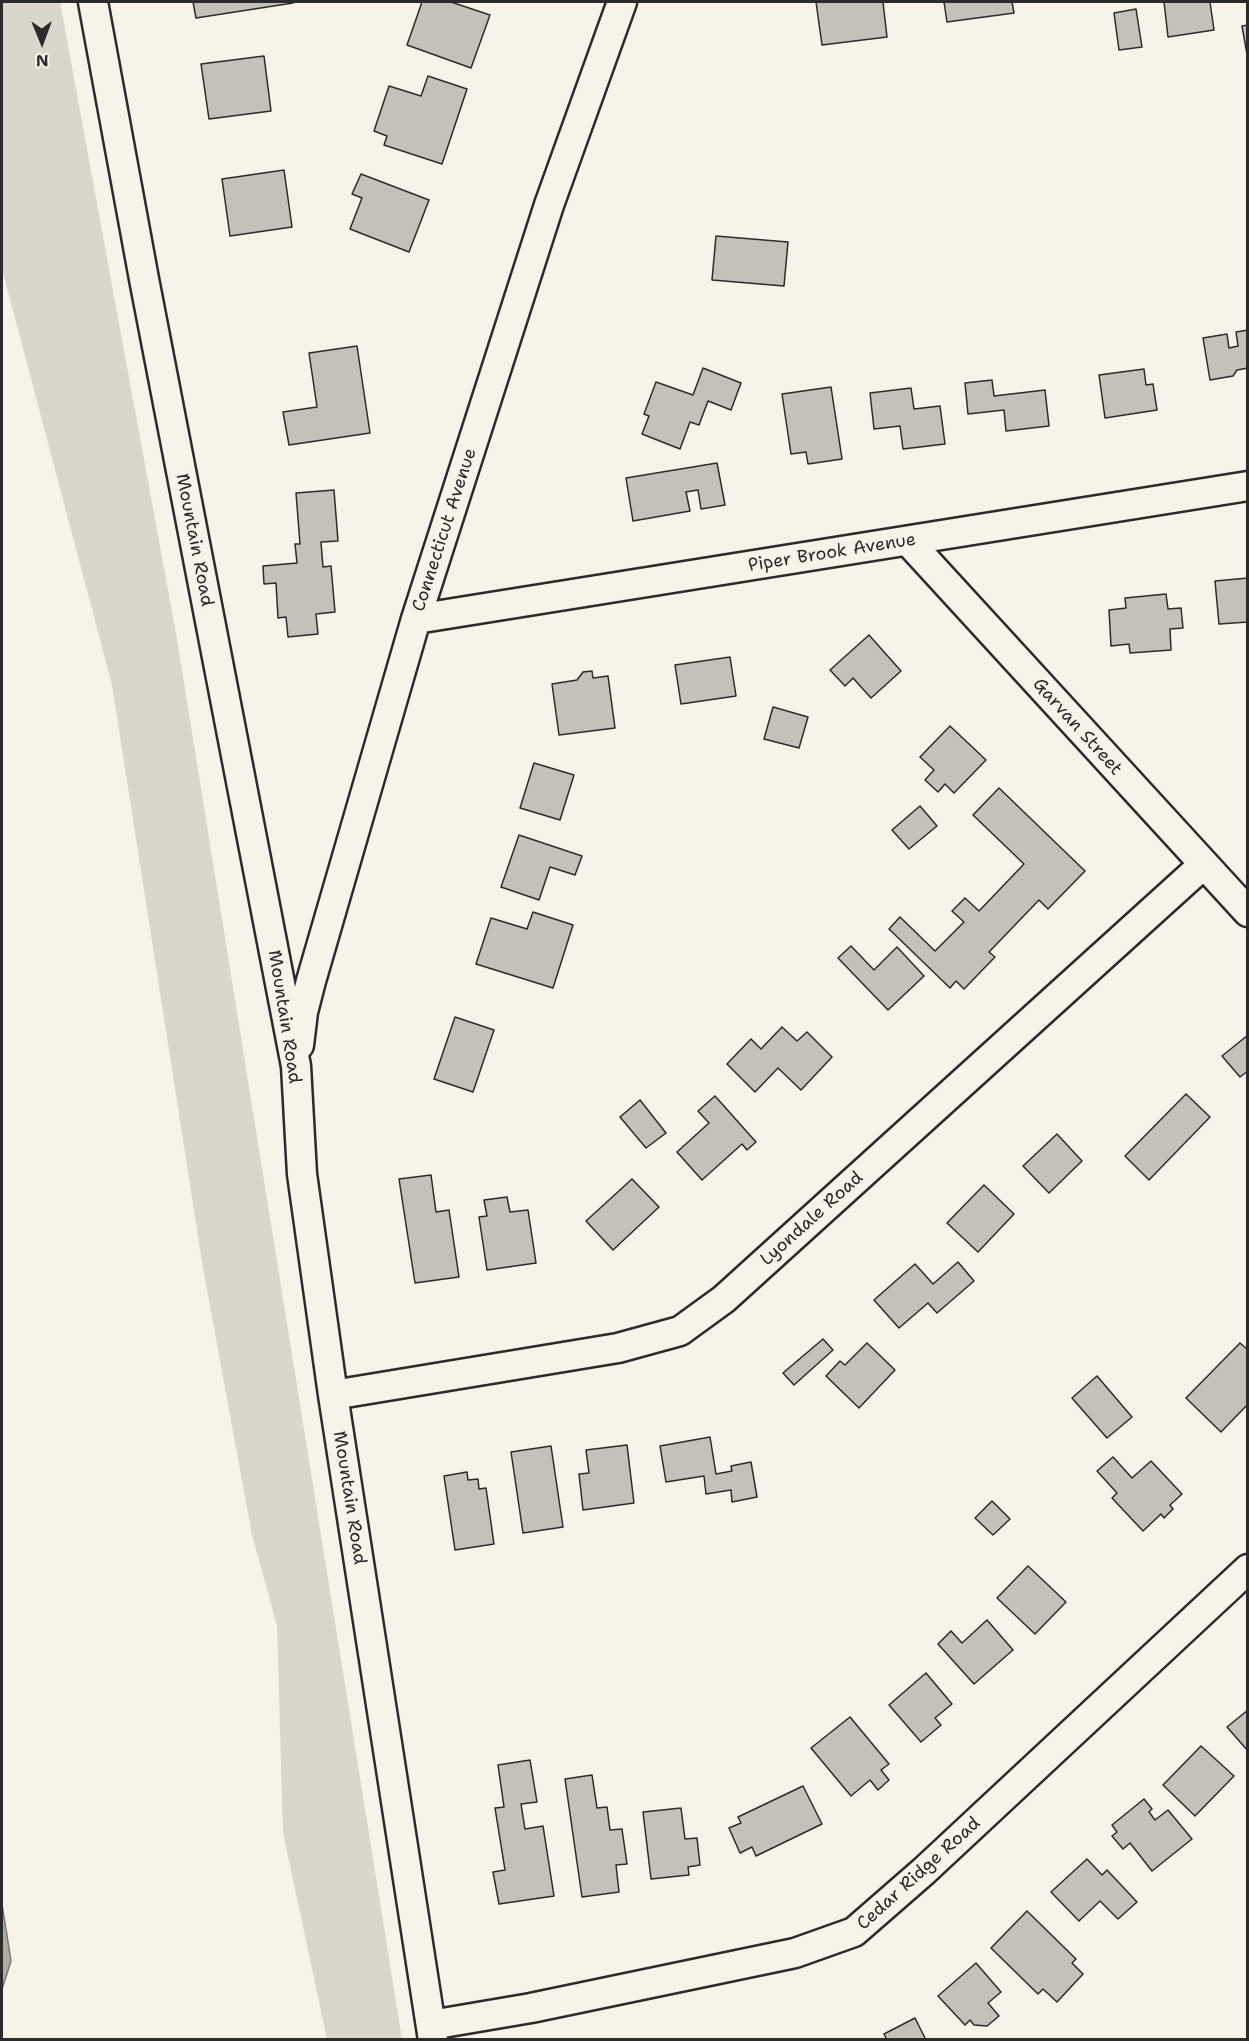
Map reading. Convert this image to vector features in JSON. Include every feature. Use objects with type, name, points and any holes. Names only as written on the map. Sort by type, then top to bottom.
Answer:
[{"type":"street","name":"Mountain Road","points":[[93,2],[144,279],[296,1066],[302,1174],[333,1395],[432,2032]]},
{"type":"street","name":"Connecticut Avenue","points":[[296,1066],[303,1012],[314,970],[416,619],[549,205],[622,2]]},
{"type":"street","name":"Piper Brook Avenue","points":[[416,619],[1248,486]]},
{"type":"street","name":"Garvan Street","points":[[908,541],[1248,912]]},
{"type":"street","name":"Lyondale Road","points":[[333,1395],[618,1348],[680,1331],[724,1299],[1203,865]]},
{"type":"street","name":"Cedar Ridge Road","points":[[432,2032],[531,2008],[784,1955],[854,1932],[933,1863],[1248,1569]]},
{"type":"shaded area","points":[[2,2],[60,2],[177,639],[402,2039],[327,2039],[283,1833],[277,1626],[252,1535],[203,1268],[112,685],[2,269]]},
{"type":"shaded area","points":[[2,1904],[11,1961],[2,1989]]},
{"type":"building","points":[[193,2],[292,2],[293,3],[196,18]]},
{"type":"building","points":[[422,2],[451,2],[490,15],[471,68],[407,45]]},
{"type":"building","points":[[816,2],[883,2],[887,37],[822,45]]},
{"type":"building","points":[[944,2],[1012,2],[1014,13],[947,22]]},
{"type":"building","points":[[1164,2],[1210,2],[1214,30],[1168,37]]},
{"type":"building","points":[[1136,9],[1142,47],[1119,50],[1114,13]]},
{"type":"building","points":[[1248,25],[1248,60],[1242,26]]},
{"type":"building","points":[[264,56],[271,111],[209,119],[201,64]]},
{"type":"building","points":[[428,76],[467,89],[442,164],[384,145],[387,136],[374,131],[389,86],[421,96]]},
{"type":"building","points":[[284,170],[292,227],[230,236],[222,179]]},
{"type":"building","points":[[361,174],[429,200],[409,252],[350,229],[362,198],[352,194]]},
{"type":"building","points":[[716,236],[788,242],[784,286],[712,280]]},
{"type":"building","points":[[1248,330],[1248,368],[1237,370],[1233,376],[1210,380],[1203,338],[1227,334],[1229,348],[1238,346],[1236,332]]},
{"type":"building","points":[[357,346],[370,433],[289,445],[283,412],[317,407],[309,353]]},
{"type":"building","points":[[703,368],[741,383],[731,410],[708,401],[699,425],[690,422],[680,449],[642,434],[649,416],[644,414],[656,382],[693,395]]},
{"type":"building","points":[[1144,369],[1146,385],[1153,384],[1157,410],[1105,418],[1099,375]]},
{"type":"building","points":[[992,380],[994,396],[1045,390],[1049,426],[1006,431],[1004,410],[968,414],[965,383]]},
{"type":"building","points":[[831,387],[842,459],[808,464],[806,452],[791,454],[782,394]]},
{"type":"building","points":[[911,388],[914,409],[940,406],[945,444],[903,449],[900,426],[874,429],[870,393]]},
{"type":"building","points":[[717,463],[725,505],[701,509],[698,490],[686,492],[690,511],[633,521],[626,478]]},
{"type":"building","points":[[334,490],[338,541],[321,542],[323,567],[331,566],[335,612],[316,614],[318,634],[288,637],[286,617],[278,618],[276,583],[264,584],[263,566],[297,563],[295,544],[300,544],[296,493]]},
{"type":"building","points":[[1248,578],[1248,622],[1219,624],[1215,581]]},
{"type":"building","points":[[1166,594],[1168,609],[1181,608],[1183,628],[1170,629],[1171,650],[1130,653],[1129,644],[1111,646],[1109,610],[1126,608],[1125,598]]},
{"type":"building","points":[[869,635],[901,671],[871,698],[853,678],[845,686],[830,670]]},
{"type":"building","points":[[730,657],[736,696],[681,704],[675,665]]},
{"type":"building","points":[[592,671],[593,678],[608,676],[615,728],[559,735],[552,684],[577,680],[583,672]]},
{"type":"building","points":[[773,707],[808,717],[799,748],[764,739]]},
{"type":"building","points":[[950,726],[986,760],[954,793],[945,784],[938,792],[925,780],[934,770],[920,757]]},
{"type":"building","points":[[534,763],[574,775],[560,820],[520,808]]},
{"type":"building","points":[[999,788],[1085,871],[1048,909],[1039,900],[989,952],[995,957],[964,989],[956,981],[950,988],[889,929],[900,917],[935,951],[964,922],[952,911],[965,898],[979,911],[1024,864],[973,815]]},
{"type":"building","points":[[920,806],[937,826],[909,849],[892,830]]},
{"type":"building","points":[[519,835],[582,856],[575,875],[550,867],[539,900],[501,887]]},
{"type":"building","points":[[533,912],[573,925],[553,988],[476,964],[491,918],[527,929]]},
{"type":"building","points":[[851,946],[874,970],[897,947],[924,976],[888,1010],[838,958]]},
{"type":"building","points":[[455,1017],[494,1030],[473,1092],[434,1079]]},
{"type":"building","points":[[782,1027],[797,1041],[807,1032],[832,1057],[801,1090],[778,1068],[755,1092],[727,1064],[751,1039],[761,1049]]},
{"type":"building","points":[[1248,1035],[1248,1071],[1240,1077],[1222,1056]]},
{"type":"building","points":[[1186,1094],[1210,1117],[1149,1180],[1125,1156]]},
{"type":"building","points":[[715,1096],[756,1142],[747,1150],[742,1144],[702,1180],[677,1152],[709,1123],[698,1111]]},
{"type":"building","points":[[640,1100],[666,1133],[646,1148],[620,1117]]},
{"type":"building","points":[[1057,1134],[1082,1161],[1049,1193],[1023,1166]]},
{"type":"building","points":[[431,1175],[436,1212],[449,1210],[459,1277],[415,1283],[399,1179]]},
{"type":"building","points":[[632,1179],[659,1207],[613,1250],[586,1221]]},
{"type":"building","points":[[984,1185],[1014,1214],[978,1252],[947,1223]]},
{"type":"building","points":[[507,1197],[510,1212],[528,1210],[536,1263],[487,1270],[479,1217],[487,1216],[484,1200]]},
{"type":"building","points":[[958,1262],[974,1281],[937,1313],[928,1303],[899,1328],[874,1300],[915,1264],[933,1284]]},
{"type":"building","points":[[823,1339],[833,1350],[794,1385],[783,1373]]},
{"type":"building","points":[[867,1343],[895,1370],[859,1408],[826,1376],[840,1361],[845,1365]]},
{"type":"building","points":[[1240,1343],[1248,1350],[1248,1404],[1221,1432],[1186,1398]]},
{"type":"building","points":[[1097,1376],[1132,1417],[1107,1438],[1072,1398]]},
{"type":"building","points":[[710,1437],[716,1474],[732,1471],[731,1466],[751,1462],[757,1497],[732,1502],[731,1490],[706,1494],[704,1476],[666,1482],[660,1446]]},
{"type":"building","points":[[627,1445],[634,1503],[583,1510],[579,1474],[589,1473],[586,1450]]},
{"type":"building","points":[[551,1446],[563,1527],[523,1533],[511,1452]]},
{"type":"building","points":[[1113,1457],[1132,1478],[1151,1461],[1182,1494],[1170,1505],[1173,1509],[1164,1518],[1161,1514],[1143,1531],[1112,1498],[1117,1493],[1097,1471]]},
{"type":"building","points":[[467,1472],[468,1480],[478,1479],[479,1489],[486,1488],[494,1544],[455,1550],[444,1476]]},
{"type":"building","points":[[992,1501],[1010,1519],[993,1535],[975,1518]]},
{"type":"building","points":[[1028,1566],[1066,1602],[1035,1634],[997,1598]]},
{"type":"building","points":[[987,1620],[1013,1650],[974,1684],[938,1644],[951,1631],[962,1643]]},
{"type":"building","points":[[926,1673],[952,1704],[935,1718],[941,1725],[921,1742],[889,1705]]},
{"type":"building","points":[[1248,1710],[1248,1751],[1227,1727]]},
{"type":"building","points":[[850,1717],[889,1764],[881,1770],[889,1780],[878,1790],[870,1780],[851,1796],[811,1748]]},
{"type":"building","points":[[1201,1746],[1234,1776],[1195,1816],[1163,1785]]},
{"type":"building","points":[[530,1760],[537,1802],[521,1804],[525,1829],[543,1826],[554,1896],[499,1904],[493,1872],[505,1870],[495,1808],[504,1807],[498,1765]]},
{"type":"building","points":[[592,1775],[597,1808],[607,1807],[610,1830],[622,1829],[627,1864],[616,1865],[619,1892],[582,1897],[565,1779]]},
{"type":"building","points":[[803,1786],[822,1824],[756,1856],[752,1847],[740,1853],[729,1828],[741,1823],[738,1817]]},
{"type":"building","points":[[1144,1799],[1152,1809],[1149,1812],[1155,1820],[1168,1810],[1192,1839],[1152,1871],[1130,1843],[1123,1849],[1112,1836],[1117,1832],[1112,1825]]},
{"type":"building","points":[[681,1808],[685,1839],[697,1838],[700,1865],[688,1867],[689,1875],[651,1879],[643,1812]]},
{"type":"building","points":[[1087,1859],[1102,1875],[1107,1870],[1137,1902],[1118,1919],[1100,1901],[1079,1921],[1051,1892]]},
{"type":"building","points":[[1027,1911],[1076,1959],[1072,1963],[1083,1974],[1057,2002],[1043,1989],[1038,1994],[991,1948]]},
{"type":"building","points":[[976,1963],[1001,1992],[988,2003],[999,2016],[987,2026],[974,2025],[970,2020],[965,2025],[938,1996]]},
{"type":"building","points":[[915,2018],[926,2040],[884,2040],[886,2038],[884,2034]]}]
